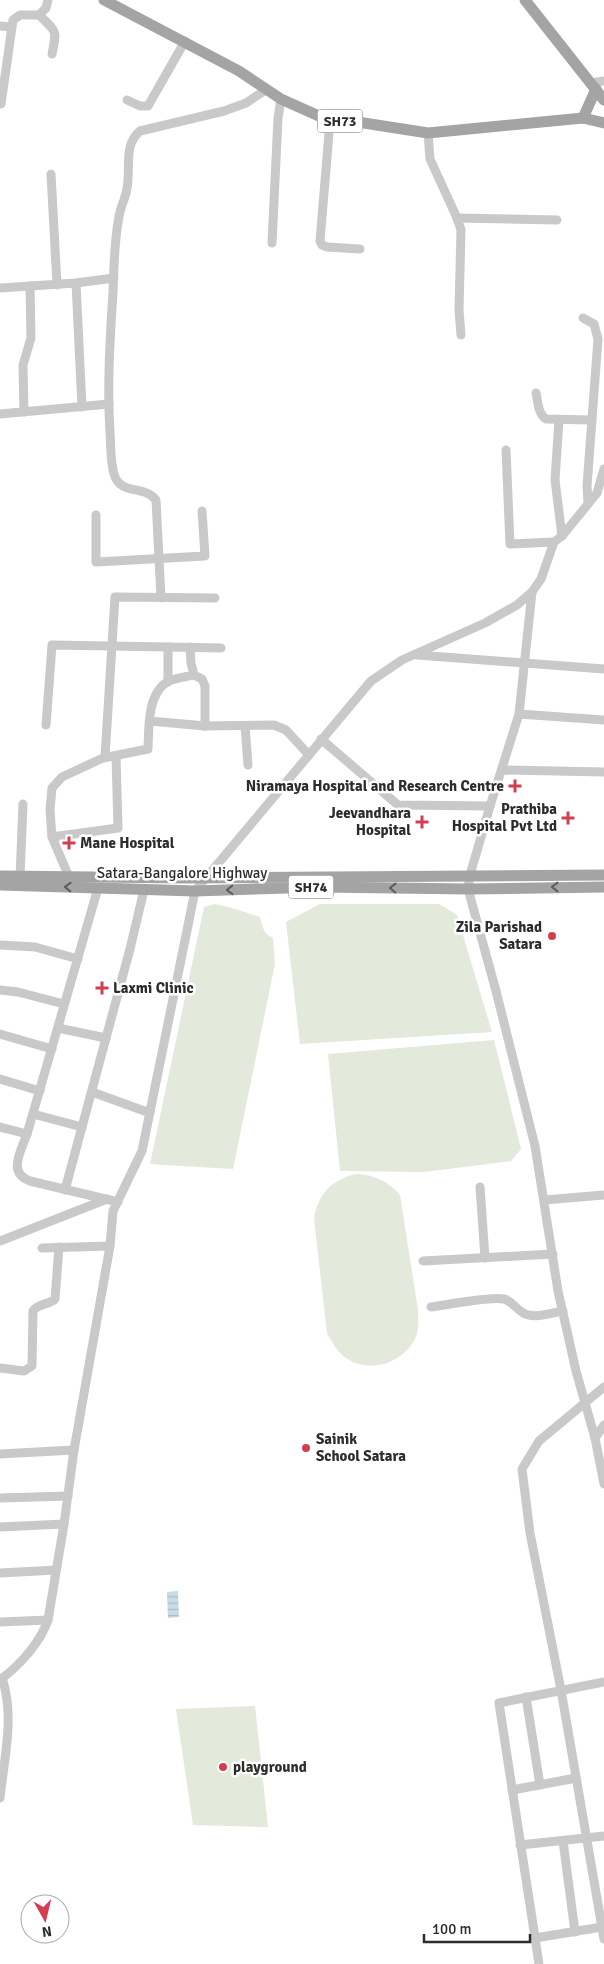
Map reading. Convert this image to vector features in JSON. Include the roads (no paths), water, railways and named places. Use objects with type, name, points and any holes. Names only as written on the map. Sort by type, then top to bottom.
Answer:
[{"type":"main road","name":"SH73","points":[[104,0],[239,71],[281,99],[330,121],[351,121],[428,133],[583,118],[604,123]]},
{"type":"main road","points":[[525,0],[597,85],[604,100]]},
{"type":"main road","points":[[583,118],[597,85]]},
{"type":"main road","name":"Satara-Bangalore Highway","points":[[0,876],[206,878],[604,875]]},
{"type":"main road","name":"Satara-Bangalore Highway","points":[[0,885],[195,891],[320,887],[468,889],[604,887]]},
{"type":"street","points":[[39,15],[46,8],[48,0]]},
{"type":"street","points":[[1,104],[11,27],[16,16],[39,15],[54,29],[56,33],[52,54]]},
{"type":"street","points":[[0,26],[11,27]]},
{"type":"street","points":[[127,100],[140,106],[148,106],[185,42]]},
{"type":"street","points":[[161,598],[156,500],[147,492],[124,488],[119,484],[114,474],[108,404],[118,218],[128,186],[129,152],[134,135],[140,130],[237,107],[267,89]]},
{"type":"street","points":[[272,243],[278,118],[281,99]]},
{"type":"street","points":[[330,121],[320,240],[327,247],[360,249]]},
{"type":"street","points":[[428,133],[430,159],[457,218],[460,230],[459,310],[461,335]]},
{"type":"street","points":[[51,174],[57,285]]},
{"type":"street","points":[[457,218],[558,220]]},
{"type":"street","points":[[0,288],[76,284],[114,278]]},
{"type":"street","points":[[76,284],[82,407]]},
{"type":"street","points":[[24,412],[23,365],[31,338],[30,286]]},
{"type":"street","points":[[583,318],[594,324],[598,339],[586,486],[588,502]]},
{"type":"street","points":[[536,393],[542,417],[546,419],[592,420]]},
{"type":"street","points":[[0,414],[108,404]]},
{"type":"street","points":[[559,420],[555,480],[562,536]]},
{"type":"street","points":[[506,450],[510,544],[554,542]]},
{"type":"street","points":[[0,1798],[9,1712],[8,1695],[1,1679],[18,1665],[43,1633],[48,1620],[74,1450],[110,1246],[113,1211],[142,1151],[195,891],[371,680],[414,655],[517,605],[532,592],[541,578],[554,542],[562,536],[602,485],[604,469]]},
{"type":"street","points":[[96,515],[96,562],[205,556],[202,511]]},
{"type":"street","points":[[532,592],[519,714],[490,806],[470,875],[468,889],[535,1146],[563,1311],[585,1404],[595,1438],[601,1449],[604,1480]]},
{"type":"street","points":[[104,758],[115,597],[215,598]]},
{"type":"street","points":[[46,725],[52,645],[221,648]]},
{"type":"street","points":[[168,647],[168,682]]},
{"type":"street","points":[[190,647],[194,675]]},
{"type":"street","points":[[414,655],[604,669]]},
{"type":"street","points":[[68,877],[52,837],[50,810],[52,788],[62,777],[104,758],[148,749],[150,721],[156,693],[168,682],[194,675],[202,679],[204,686],[205,726]]},
{"type":"street","points":[[519,714],[604,720]]},
{"type":"street","points":[[150,721],[205,726],[272,725],[286,730],[308,754]]},
{"type":"street","points":[[245,726],[248,765]]},
{"type":"street","points":[[321,738],[398,805],[490,806]]},
{"type":"street","points":[[52,837],[118,828],[116,756]]},
{"type":"street","points":[[502,770],[604,772]]},
{"type":"street","points":[[20,876],[24,804]]},
{"type":"street","points":[[98,888],[40,1091],[16,1162],[19,1174],[23,1179],[118,1202]]},
{"type":"street","points":[[65,1190],[144,890]]},
{"type":"street","points":[[0,945],[35,947],[78,959]]},
{"type":"street","points":[[0,990],[18,992],[64,1004]]},
{"type":"street","points":[[58,1028],[106,1038]]},
{"type":"street","points":[[0,1034],[52,1049]]},
{"type":"street","points":[[0,1079],[40,1091]]},
{"type":"street","points":[[92,1092],[150,1113]]},
{"type":"street","points":[[33,1114],[82,1127]]},
{"type":"street","points":[[0,1127],[27,1134]]},
{"type":"street","points":[[480,1187],[485,1258]]},
{"type":"street","points":[[544,1200],[604,1195]]},
{"type":"street","points":[[0,1241],[107,1199]]},
{"type":"street","points":[[42,1248],[110,1246]]},
{"type":"street","points":[[0,1368],[24,1371],[32,1366],[34,1311],[38,1306],[52,1303],[55,1299],[59,1247]]},
{"type":"street","points":[[423,1262],[553,1254]]},
{"type":"street","points":[[431,1307],[500,1298],[512,1303],[526,1315],[563,1311]]},
{"type":"street","points":[[604,1387],[539,1441],[522,1469],[530,1533],[561,1690],[604,1939]]},
{"type":"street","points":[[595,1438],[604,1425]]},
{"type":"street","points":[[0,1454],[74,1450]]},
{"type":"street","points":[[0,1498],[68,1496]]},
{"type":"street","points":[[0,1527],[64,1524]]},
{"type":"street","points":[[0,1573],[56,1570]]},
{"type":"street","points":[[0,1622],[48,1620]]},
{"type":"street","points":[[539,1964],[499,1703],[604,1682]]},
{"type":"street","points":[[526,1697],[540,1785]]},
{"type":"street","points":[[512,1790],[576,1778]]},
{"type":"street","points":[[520,1845],[604,1836]]},
{"type":"street","points":[[563,1841],[575,1932]]},
{"type":"street","points":[[535,1938],[602,1928]]},
{"type":"water","points":[[178,1591],[179,1617],[168,1618],[167,1592]]},
{"type":"place","name":"Niramaya Hospital and Research Centre","points":[[515,786]]},
{"type":"place","name":"Prathiba Hospital Pvt Ltd","points":[[568,818]]},
{"type":"place","name":"Jeevandhara Hospital","points":[[422,822]]},
{"type":"place","name":"Mane Hospital","points":[[69,843]]},
{"type":"place","name":"Zila Parishad Satara","points":[[552,936]]},
{"type":"place","name":"Laxmi Clinic","points":[[102,988]]},
{"type":"place","name":"Sainik School Satara","points":[[306,1448]]},
{"type":"place","name":"playground","points":[[223,1767]]}]
